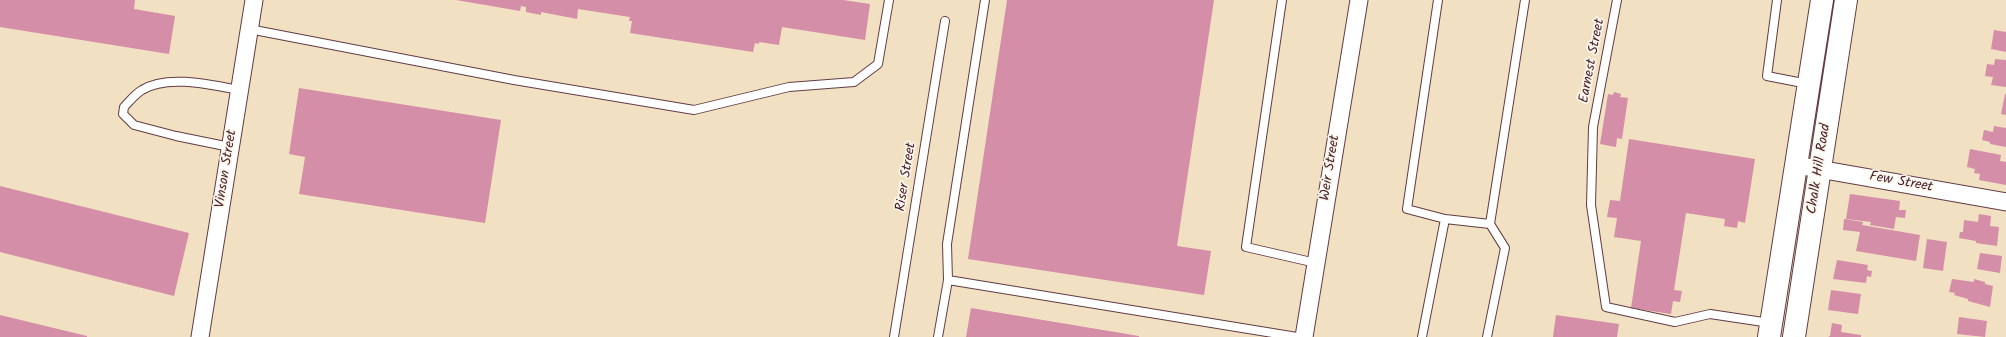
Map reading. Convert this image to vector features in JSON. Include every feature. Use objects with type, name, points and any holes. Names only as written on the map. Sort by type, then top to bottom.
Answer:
[{"type":"street","name":"Vinson Street","points":[[200,337],[254,0]]},
{"type":"street","name":"Weir Street","points":[[1304,337],[1359,0]]},
{"type":"street","name":"Chalk Hill Road","points":[[1770,330],[1822,0]]},
{"type":"street","name":"Chalk Hill Road","points":[[1794,332],[1846,0]]},
{"type":"street","name":"Few Street","points":[[1796,165],[1820,168],[2006,202]]},
{"type":"street","points":[[1770,330],[1794,332]]},
{"type":"lane","points":[[249,29],[514,80],[694,110],[789,87],[854,82],[878,64],[889,0]]},
{"type":"lane","points":[[938,337],[948,280],[947,244],[985,0]]},
{"type":"lane","points":[[1282,0],[1246,247],[1316,263]]},
{"type":"lane","points":[[1438,0],[1407,208],[1445,219],[1490,224]]},
{"type":"lane","points":[[1487,337],[1505,248],[1490,224],[1525,0]]},
{"type":"lane","name":"Earnest Street","points":[[1617,0],[1593,127],[1591,205],[1606,307],[1675,322],[1710,314],[1770,330]]},
{"type":"lane","points":[[1778,0],[1767,76],[1809,84]]},
{"type":"lane","name":"Riser Street","points":[[894,337],[945,22]]},
{"type":"lane","points":[[230,147],[176,136],[134,125],[123,114],[124,107],[142,90],[164,82],[189,82],[239,90]]},
{"type":"lane","points":[[1422,337],[1445,219]]},
{"type":"lane","points":[[948,280],[1297,337]]},
{"type":"building","points":[[0,0],[135,0],[134,9],[175,16],[169,54],[0,27]]},
{"type":"building","points":[[456,0],[843,0],[870,4],[865,40],[782,27],[779,45],[759,42],[759,44],[755,43],[753,52],[630,33],[632,21],[629,21],[630,17],[578,9],[577,19],[541,12],[541,15],[526,12],[526,7],[521,6],[520,11]]},
{"type":"building","points":[[1007,0],[1214,0],[1177,246],[1211,251],[1204,295],[968,259]]},
{"type":"building","points":[[1994,30],[2006,32],[2006,52],[1991,49]]},
{"type":"building","points":[[1995,59],[2006,60],[2006,87],[1991,85],[1993,77],[1985,76],[1987,64],[1994,65]]},
{"type":"building","points":[[299,88],[501,120],[485,223],[299,194],[305,157],[289,154]]},
{"type":"building","points":[[1614,92],[1621,94],[1620,97],[1628,98],[1622,139],[1617,138],[1616,147],[1600,144],[1608,94],[1613,95]]},
{"type":"building","points":[[2006,94],[2006,115],[2001,114]]},
{"type":"building","points":[[1994,126],[2006,128],[2006,147],[1990,144],[1990,142],[1982,140],[1984,130],[1993,132]]},
{"type":"building","points":[[1629,139],[1755,159],[1745,223],[1738,221],[1737,228],[1724,226],[1725,219],[1686,213],[1674,290],[1682,291],[1680,302],[1673,301],[1671,314],[1631,308],[1641,241],[1614,237],[1617,218],[1607,217],[1610,200],[1620,201]]},
{"type":"building","points":[[1970,149],[2001,155],[2000,161],[2006,162],[2006,185],[1979,180],[1980,174],[1974,173],[1975,169],[1967,167]]},
{"type":"building","points":[[0,186],[189,233],[174,296],[0,252]]},
{"type":"building","points":[[1850,194],[1900,201],[1899,210],[1906,210],[1905,218],[1896,217],[1894,229],[1870,225],[1871,222],[1846,219]]},
{"type":"building","points":[[1979,214],[1991,216],[1990,226],[1999,227],[1997,246],[1976,243],[1976,241],[1959,238],[1960,232],[1963,232],[1964,220],[1978,222]]},
{"type":"building","points":[[1844,219],[1863,222],[1862,225],[1920,235],[1916,261],[1856,251],[1860,232],[1843,230]]},
{"type":"building","points":[[1927,239],[1947,242],[1943,271],[1923,268]]},
{"type":"building","points":[[1980,253],[2002,256],[2000,273],[1977,269]]},
{"type":"building","points":[[1837,260],[1868,265],[1867,270],[1872,271],[1871,277],[1867,276],[1866,283],[1833,279]]},
{"type":"building","points":[[1952,279],[1974,282],[1974,279],[1993,286],[1990,307],[1968,301],[1968,299],[1949,292]]},
{"type":"building","points":[[1831,290],[1861,294],[1858,314],[1828,310]]},
{"type":"building","points":[[971,308],[1139,336],[1139,337],[966,337]]},
{"type":"building","points":[[0,315],[87,336],[87,337],[0,337]]},
{"type":"building","points":[[1556,315],[1619,324],[1617,337],[1553,337]]},
{"type":"building","points":[[1959,317],[1987,321],[1985,337],[1957,334]]},
{"type":"building","points":[[1832,323],[1842,325],[1841,332],[1861,335],[1861,337],[1828,337],[1830,336]]}]
